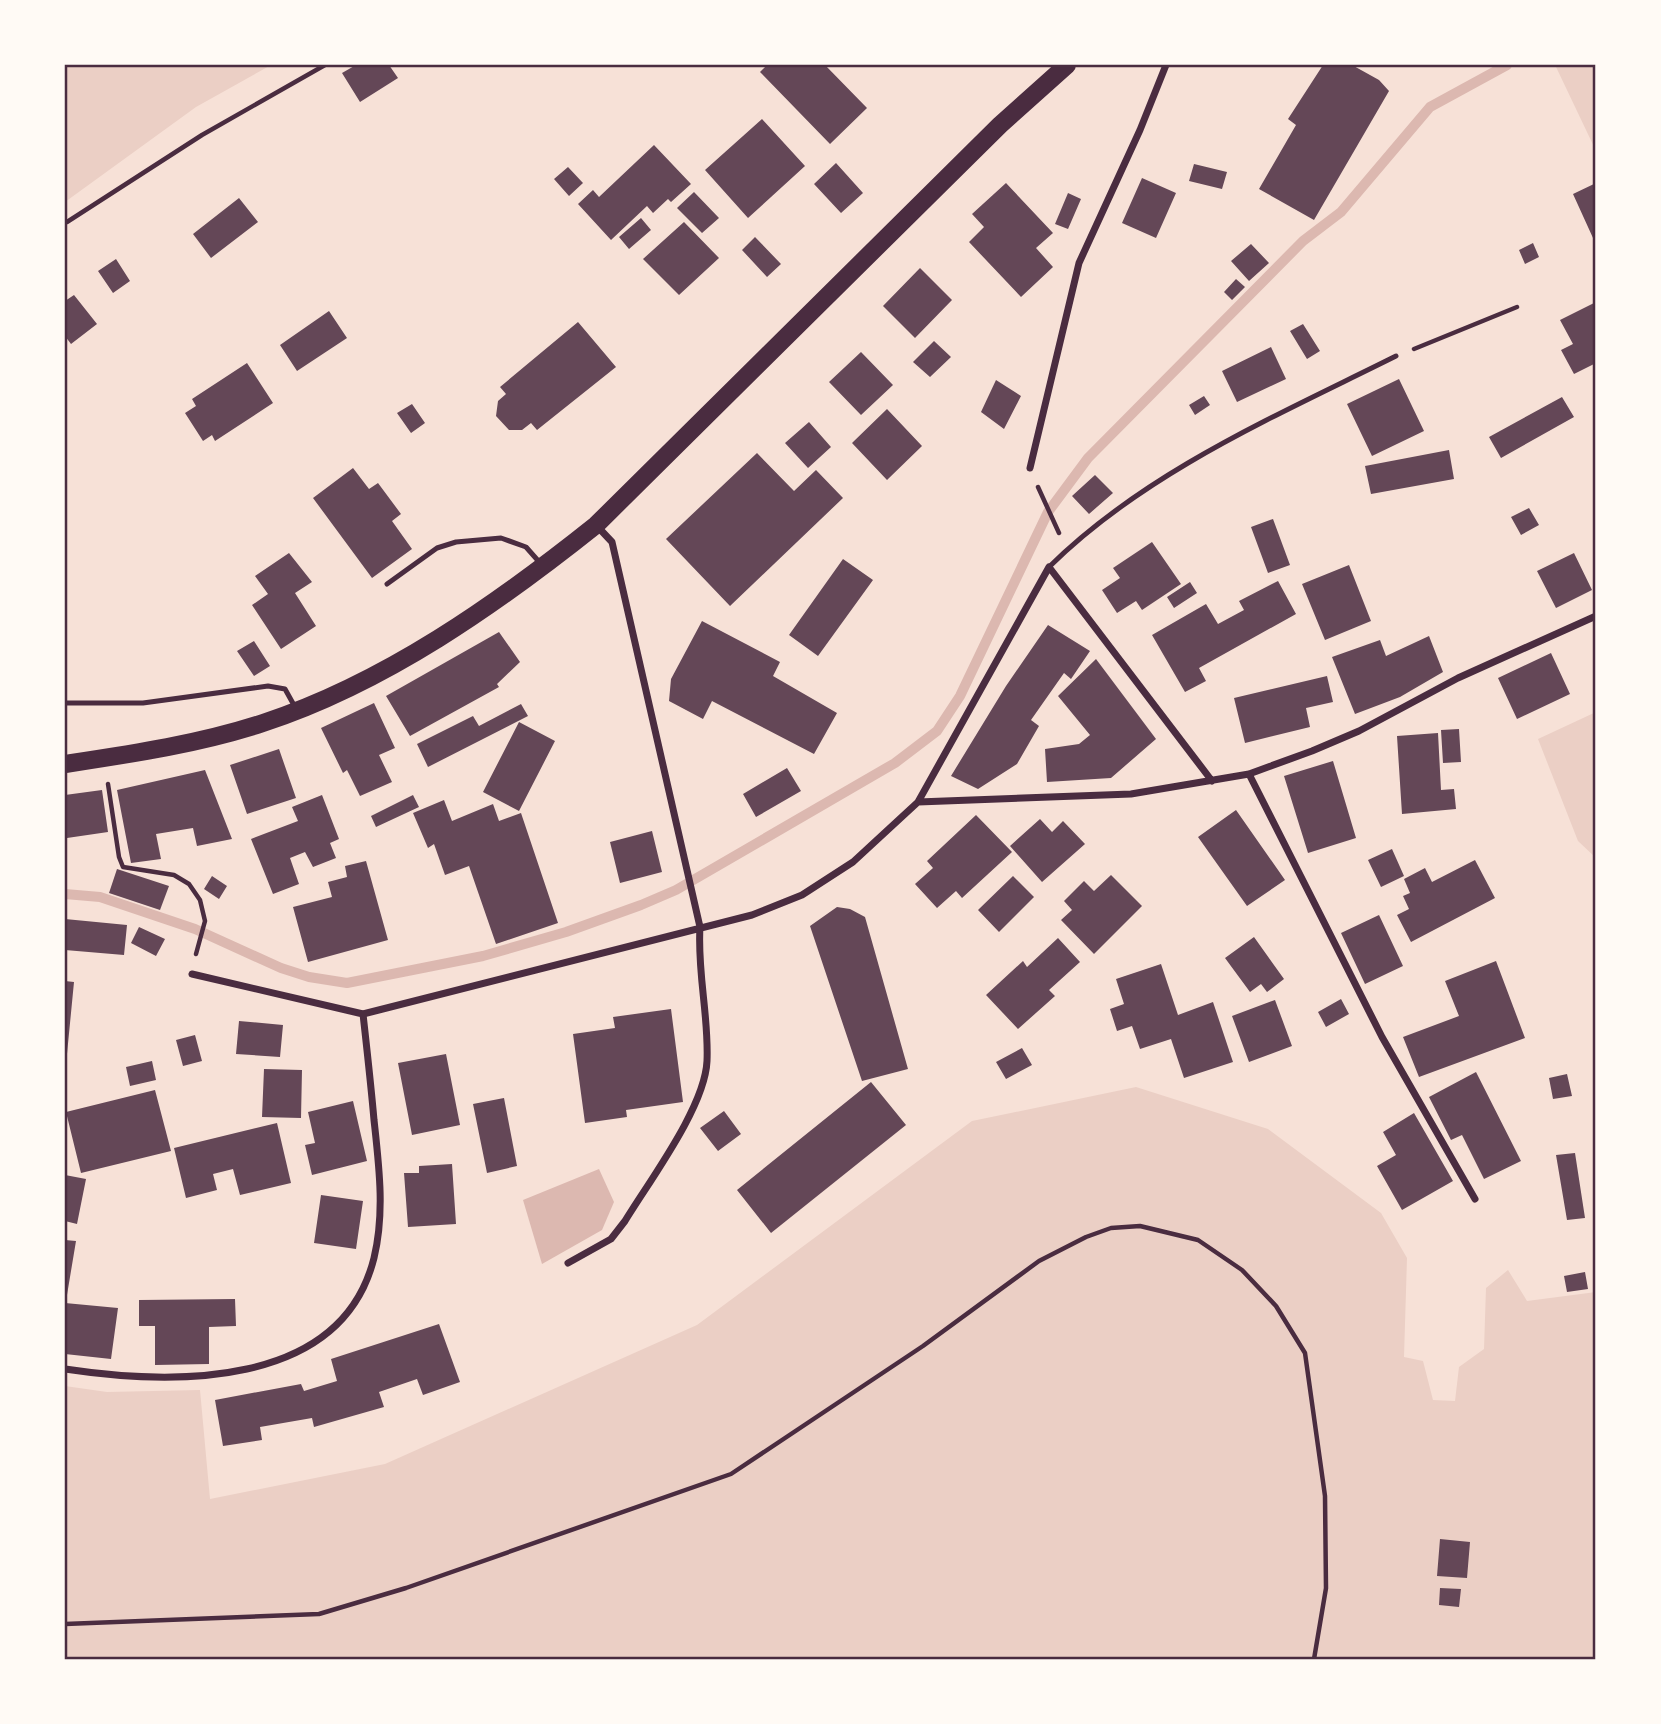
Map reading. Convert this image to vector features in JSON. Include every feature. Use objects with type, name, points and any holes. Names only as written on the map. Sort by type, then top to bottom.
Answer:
[{"type":"main road","points":[[65,764],[103,759],[229,733],[297,710],[376,673],[457,626],[543,567],[596,525],[1000,125],[1067,65]]},
{"type":"street","points":[[1030,468],[1079,263],[1140,130],[1166,65]]},
{"type":"street","points":[[568,1263],[611,1239],[625,1221],[699,1100],[707,1063],[707,1022],[698,956],[700,928],[695,903],[612,542],[596,525]]},
{"type":"street","points":[[192,974],[363,1014],[752,915],[802,895],[853,862],[918,802],[1049,567],[1212,781]]},
{"type":"street","points":[[918,802],[1130,794],[1249,774],[1359,731],[1458,678],[1596,616]]},
{"type":"street","points":[[1249,774],[1382,1037],[1475,1199]]},
{"type":"street","points":[[65,1368],[148,1377],[204,1377],[234,1373],[292,1354],[317,1339],[349,1310],[366,1283],[374,1256],[379,1223],[381,1180],[363,1014]]},
{"type":"lane","points":[[1049,567],[1113,512],[1181,469],[1252,428],[1396,356]]},
{"type":"lane","points":[[387,584],[437,548],[456,542],[501,538],[526,547],[543,567]]},
{"type":"lane","points":[[65,703],[144,704],[268,686],[285,689],[297,710]]},
{"type":"path","points":[[67,222],[202,135],[325,65]]},
{"type":"path","points":[[1396,356],[1517,307]]},
{"type":"path","points":[[1044,500],[1053,521]]},
{"type":"path","points":[[103,759],[119,858],[123,867],[174,875],[189,884],[200,900],[205,921],[197,950]]},
{"type":"path","points":[[65,1624],[319,1614],[406,1588],[731,1474],[923,1346],[1039,1261],[1086,1237],[1111,1228],[1140,1226],[1198,1240],[1242,1270],[1276,1306],[1304,1353],[1325,1496],[1326,1588],[1314,1659]]},
{"type":"shaded area","points":[[65,65],[271,65],[196,107],[65,202]]},
{"type":"shaded area","points":[[1555,65],[1596,65],[1596,151],[1557,69]]},
{"type":"shaded area","points":[[1596,712],[1596,858],[1578,841],[1538,739]]},
{"type":"shaded area","points":[[1136,1087],[1268,1129],[1381,1213],[1407,1258],[1404,1357],[1423,1361],[1433,1400],[1455,1401],[1459,1367],[1484,1349],[1486,1288],[1508,1270],[1527,1301],[1596,1292],[1596,1659],[65,1659],[65,1386],[107,1392],[200,1390],[210,1499],[385,1464],[697,1325],[972,1121]]},
{"type":"shaded area","points":[[599,1169],[614,1202],[602,1230],[542,1264],[523,1200]]},
{"type":"building","points":[[356,65],[389,65],[398,78],[360,102],[342,73]]},
{"type":"building","points":[[767,65],[825,65],[867,108],[830,144],[760,72]]},
{"type":"building","points":[[1323,65],[1352,65],[1379,80],[1389,91],[1314,220],[1259,189],[1296,125],[1288,119]]},
{"type":"building","points":[[762,119],[805,166],[748,218],[705,170]]},
{"type":"building","points":[[654,145],[691,184],[671,202],[668,199],[653,213],[647,206],[611,240],[578,204],[593,190],[599,197]]},
{"type":"building","points":[[836,163],[863,193],[841,213],[814,184]]},
{"type":"building","points":[[1194,164],[1227,172],[1222,189],[1189,181]]},
{"type":"building","points":[[568,167],[583,183],[569,196],[554,179]]},
{"type":"building","points":[[1142,178],[1176,193],[1156,238],[1122,223]]},
{"type":"building","points":[[1006,183],[1053,233],[1036,248],[1053,267],[1021,297],[969,242],[984,227],[972,214]]},
{"type":"building","points":[[1596,183],[1596,236],[1593,238],[1573,194]]},
{"type":"building","points":[[694,192],[719,218],[702,233],[677,208]]},
{"type":"building","points":[[1068,193],[1081,199],[1068,229],[1055,224]]},
{"type":"building","points":[[239,198],[258,222],[211,258],[193,234]]},
{"type":"building","points":[[641,218],[651,230],[629,249],[619,237]]},
{"type":"building","points":[[684,222],[719,258],[679,295],[643,259]]},
{"type":"building","points":[[755,237],[781,264],[767,277],[742,250]]},
{"type":"building","points":[[1533,243],[1539,257],[1525,264],[1519,250]]},
{"type":"building","points":[[1251,244],[1269,263],[1249,281],[1231,261]]},
{"type":"building","points":[[116,259],[130,281],[113,293],[98,271]]},
{"type":"building","points":[[920,268],[952,300],[915,338],[883,306]]},
{"type":"building","points":[[1236,279],[1245,287],[1232,300],[1224,292]]},
{"type":"building","points":[[74,295],[97,324],[71,344],[65,336],[65,301]]},
{"type":"building","points":[[1596,302],[1596,363],[1574,374],[1561,350],[1573,344],[1560,320]]},
{"type":"building","points":[[329,311],[347,338],[297,371],[280,345]]},
{"type":"building","points":[[578,322],[616,367],[537,430],[531,423],[522,430],[509,430],[496,416],[498,401],[506,394],[500,387]]},
{"type":"building","points":[[1303,324],[1320,351],[1307,359],[1290,331]]},
{"type":"building","points":[[934,341],[951,357],[930,377],[913,362]]},
{"type":"building","points":[[1271,347],[1286,379],[1237,402],[1222,371]]},
{"type":"building","points":[[861,352],[893,385],[861,415],[829,382]]},
{"type":"building","points":[[247,363],[273,403],[215,441],[212,435],[203,441],[185,413],[196,406],[192,399]]},
{"type":"building","points":[[1399,379],[1424,431],[1372,456],[1347,404]]},
{"type":"building","points":[[996,380],[1021,396],[1004,429],[981,412]]},
{"type":"building","points":[[1204,396],[1210,405],[1195,415],[1189,405]]},
{"type":"building","points":[[1562,397],[1574,417],[1501,458],[1489,437]]},
{"type":"building","points":[[412,404],[425,423],[411,433],[397,413]]},
{"type":"building","points":[[887,409],[922,446],[887,480],[852,443]]},
{"type":"building","points":[[809,422],[831,447],[808,468],[785,443]]},
{"type":"building","points":[[1449,450],[1454,479],[1371,494],[1365,466]]},
{"type":"building","points":[[757,453],[794,491],[816,470],[843,498],[730,606],[666,539]]},
{"type":"building","points":[[353,468],[369,489],[378,483],[401,514],[392,521],[412,549],[372,578],[313,498]]},
{"type":"building","points":[[1095,475],[1113,493],[1089,514],[1072,496]]},
{"type":"building","points":[[1529,508],[1539,525],[1521,535],[1511,517]]},
{"type":"building","points":[[1273,519],[1290,565],[1268,573],[1251,527]]},
{"type":"building","points":[[1152,542],[1181,584],[1142,610],[1136,601],[1117,613],[1102,590],[1120,578],[1113,568]]},
{"type":"building","points":[[289,553],[312,582],[295,593],[316,626],[281,649],[252,605],[268,594],[255,576]]},
{"type":"building","points":[[1574,553],[1592,590],[1556,608],[1537,571]]},
{"type":"building","points":[[843,559],[873,580],[818,656],[789,635]]},
{"type":"building","points":[[1349,565],[1371,621],[1325,640],[1302,584]]},
{"type":"building","points":[[1278,581],[1296,614],[1199,668],[1206,681],[1185,692],[1152,635],[1206,604],[1218,624],[1244,610],[1239,601]]},
{"type":"building","points":[[1190,582],[1197,593],[1174,608],[1167,597]]},
{"type":"building","points":[[702,621],[780,662],[773,676],[837,713],[814,754],[712,701],[703,719],[669,701],[671,679]]},
{"type":"building","points":[[1048,625],[1090,651],[1071,679],[1064,673],[1031,720],[1039,726],[1017,764],[978,789],[951,776],[1006,686]]},
{"type":"building","points":[[499,632],[520,662],[497,684],[499,687],[410,736],[386,696]]},
{"type":"building","points":[[1429,636],[1443,672],[1400,697],[1355,714],[1332,657],[1380,640],[1386,656]]},
{"type":"building","points":[[254,641],[270,666],[254,676],[237,651]]},
{"type":"building","points":[[1551,653],[1570,694],[1517,719],[1498,678]]},
{"type":"building","points":[[1096,659],[1156,739],[1111,778],[1047,782],[1045,749],[1079,744],[1090,735],[1058,696]]},
{"type":"building","points":[[1327,676],[1333,702],[1306,708],[1310,727],[1245,743],[1234,698]]},
{"type":"building","points":[[374,703],[395,748],[379,755],[392,782],[360,796],[347,770],[343,773],[321,728]]},
{"type":"building","points":[[521,704],[528,716],[428,767],[417,744],[473,716],[479,726]]},
{"type":"building","points":[[519,722],[555,741],[519,811],[483,792]]},
{"type":"building","points":[[1459,729],[1461,762],[1443,763],[1441,730]]},
{"type":"building","points":[[1438,733],[1441,790],[1454,789],[1456,809],[1402,814],[1397,736]]},
{"type":"building","points":[[279,749],[296,798],[247,814],[230,765]]},
{"type":"building","points":[[1333,761],[1356,838],[1308,853],[1284,776]]},
{"type":"building","points":[[787,768],[801,791],[756,817],[743,794]]},
{"type":"building","points":[[205,770],[232,839],[197,846],[193,828],[156,834],[161,859],[131,863],[117,790]]},
{"type":"building","points":[[102,790],[108,832],[67,838],[65,795]]},
{"type":"building","points":[[322,795],[339,839],[330,843],[336,858],[313,867],[305,852],[290,858],[299,884],[273,894],[251,839],[298,821],[292,807]]},
{"type":"building","points":[[413,795],[419,807],[376,827],[371,816]]},
{"type":"building","points":[[444,800],[452,821],[493,804],[499,821],[521,813],[558,923],[496,944],[469,866],[445,875],[434,844],[428,848],[413,813]]},
{"type":"building","points":[[1236,810],[1285,880],[1247,906],[1198,837]]},
{"type":"building","points":[[976,815],[1012,852],[962,898],[956,891],[937,908],[915,884],[933,868],[927,861]]},
{"type":"building","points":[[1040,819],[1052,832],[1063,821],[1085,844],[1042,882],[1010,846]]},
{"type":"building","points":[[652,831],[662,872],[620,883],[610,842]]},
{"type":"building","points":[[1392,849],[1404,876],[1381,887],[1368,860]]},
{"type":"building","points":[[1475,860],[1495,898],[1411,942],[1397,915],[1409,909],[1403,896],[1410,893],[1404,879],[1425,868],[1432,882]]},
{"type":"building","points":[[366,861],[388,940],[308,962],[293,907],[332,897],[328,882],[347,877],[345,866]]},
{"type":"building","points":[[117,869],[169,886],[160,910],[109,893]]},
{"type":"building","points":[[1111,875],[1142,906],[1094,954],[1061,920],[1072,910],[1064,901],[1084,881],[1094,891]]},
{"type":"building","points":[[212,876],[227,886],[219,899],[204,889]]},
{"type":"building","points":[[1013,876],[1034,897],[999,932],[978,910]]},
{"type":"building","points":[[837,907],[850,909],[865,917],[908,1069],[862,1081],[810,926]]},
{"type":"building","points":[[1379,915],[1403,966],[1365,984],[1341,933]]},
{"type":"building","points":[[65,919],[127,925],[124,955],[65,950]]},
{"type":"building","points":[[139,927],[165,939],[156,956],[131,943]]},
{"type":"building","points":[[1254,937],[1284,979],[1267,992],[1261,984],[1250,992],[1225,958]]},
{"type":"building","points":[[1058,938],[1080,962],[1049,990],[1055,996],[1018,1029],[986,995],[1023,961],[1027,967]]},
{"type":"building","points":[[1496,961],[1525,1038],[1419,1077],[1403,1037],[1459,1016],[1445,981]]},
{"type":"building","points":[[1161,964],[1178,1015],[1213,1002],[1233,1062],[1184,1078],[1171,1039],[1140,1049],[1132,1026],[1117,1031],[1110,1009],[1124,1004],[1116,979]]},
{"type":"building","points":[[65,981],[74,982],[67,1054],[65,1054]]},
{"type":"building","points":[[1341,999],[1349,1014],[1326,1027],[1318,1012]]},
{"type":"building","points":[[1275,1000],[1292,1046],[1249,1062],[1232,1016]]},
{"type":"building","points":[[671,1009],[683,1102],[626,1110],[627,1117],[585,1123],[573,1034],[615,1028],[613,1017]]},
{"type":"building","points":[[239,1021],[283,1025],[280,1057],[236,1054]]},
{"type":"building","points":[[195,1035],[202,1061],[183,1066],[176,1040]]},
{"type":"building","points":[[1022,1048],[1032,1065],[1006,1079],[996,1062]]},
{"type":"building","points":[[446,1054],[460,1125],[412,1135],[398,1063]]},
{"type":"building","points":[[152,1061],[156,1080],[130,1086],[126,1067]]},
{"type":"building","points":[[264,1069],[302,1070],[301,1118],[262,1117]]},
{"type":"building","points":[[1476,1072],[1521,1161],[1484,1179],[1462,1135],[1451,1140],[1429,1097]]},
{"type":"building","points":[[1567,1074],[1572,1096],[1553,1099],[1549,1078]]},
{"type":"building","points":[[871,1082],[906,1125],[771,1233],[737,1190]]},
{"type":"building","points":[[155,1090],[171,1151],[81,1173],[66,1112]]},
{"type":"building","points":[[504,1098],[517,1166],[487,1173],[473,1104]]},
{"type":"building","points":[[353,1101],[367,1161],[312,1175],[305,1145],[315,1143],[308,1112]]},
{"type":"building","points":[[724,1111],[741,1134],[718,1151],[700,1128]]},
{"type":"building","points":[[1414,1113],[1453,1181],[1402,1210],[1377,1166],[1396,1155],[1383,1132]]},
{"type":"building","points":[[277,1123],[291,1183],[240,1195],[233,1169],[213,1174],[217,1190],[186,1198],[174,1148]]},
{"type":"building","points":[[1575,1153],[1585,1218],[1567,1220],[1556,1155]]},
{"type":"building","points":[[452,1164],[456,1224],[408,1227],[404,1173],[419,1173],[419,1166]]},
{"type":"building","points":[[65,1175],[86,1179],[77,1224],[65,1221]]},
{"type":"building","points":[[321,1195],[363,1201],[356,1249],[314,1243]]},
{"type":"building","points":[[65,1240],[76,1241],[67,1295],[65,1294]]},
{"type":"building","points":[[1585,1272],[1588,1289],[1567,1292],[1564,1276]]},
{"type":"building","points":[[235,1299],[236,1326],[209,1327],[209,1364],[155,1365],[155,1326],[139,1326],[139,1300]]},
{"type":"building","points":[[65,1303],[118,1308],[111,1359],[65,1354]]},
{"type":"building","points":[[439,1324],[460,1382],[423,1395],[417,1379],[379,1392],[384,1407],[314,1427],[312,1418],[260,1427],[262,1440],[223,1446],[215,1400],[301,1384],[304,1391],[337,1381],[331,1359]]},
{"type":"building","points":[[1440,1539],[1470,1542],[1467,1578],[1437,1576]]},
{"type":"building","points":[[1440,1588],[1461,1589],[1459,1607],[1439,1605]]},
{"type":"waterway","points":[[65,894],[100,897],[195,929],[281,968],[309,977],[347,983],[483,956],[566,932],[676,890],[895,763],[937,731],[960,696],[1048,512],[1088,458],[1303,241],[1341,212],[1430,107],[1507,65]]}]
